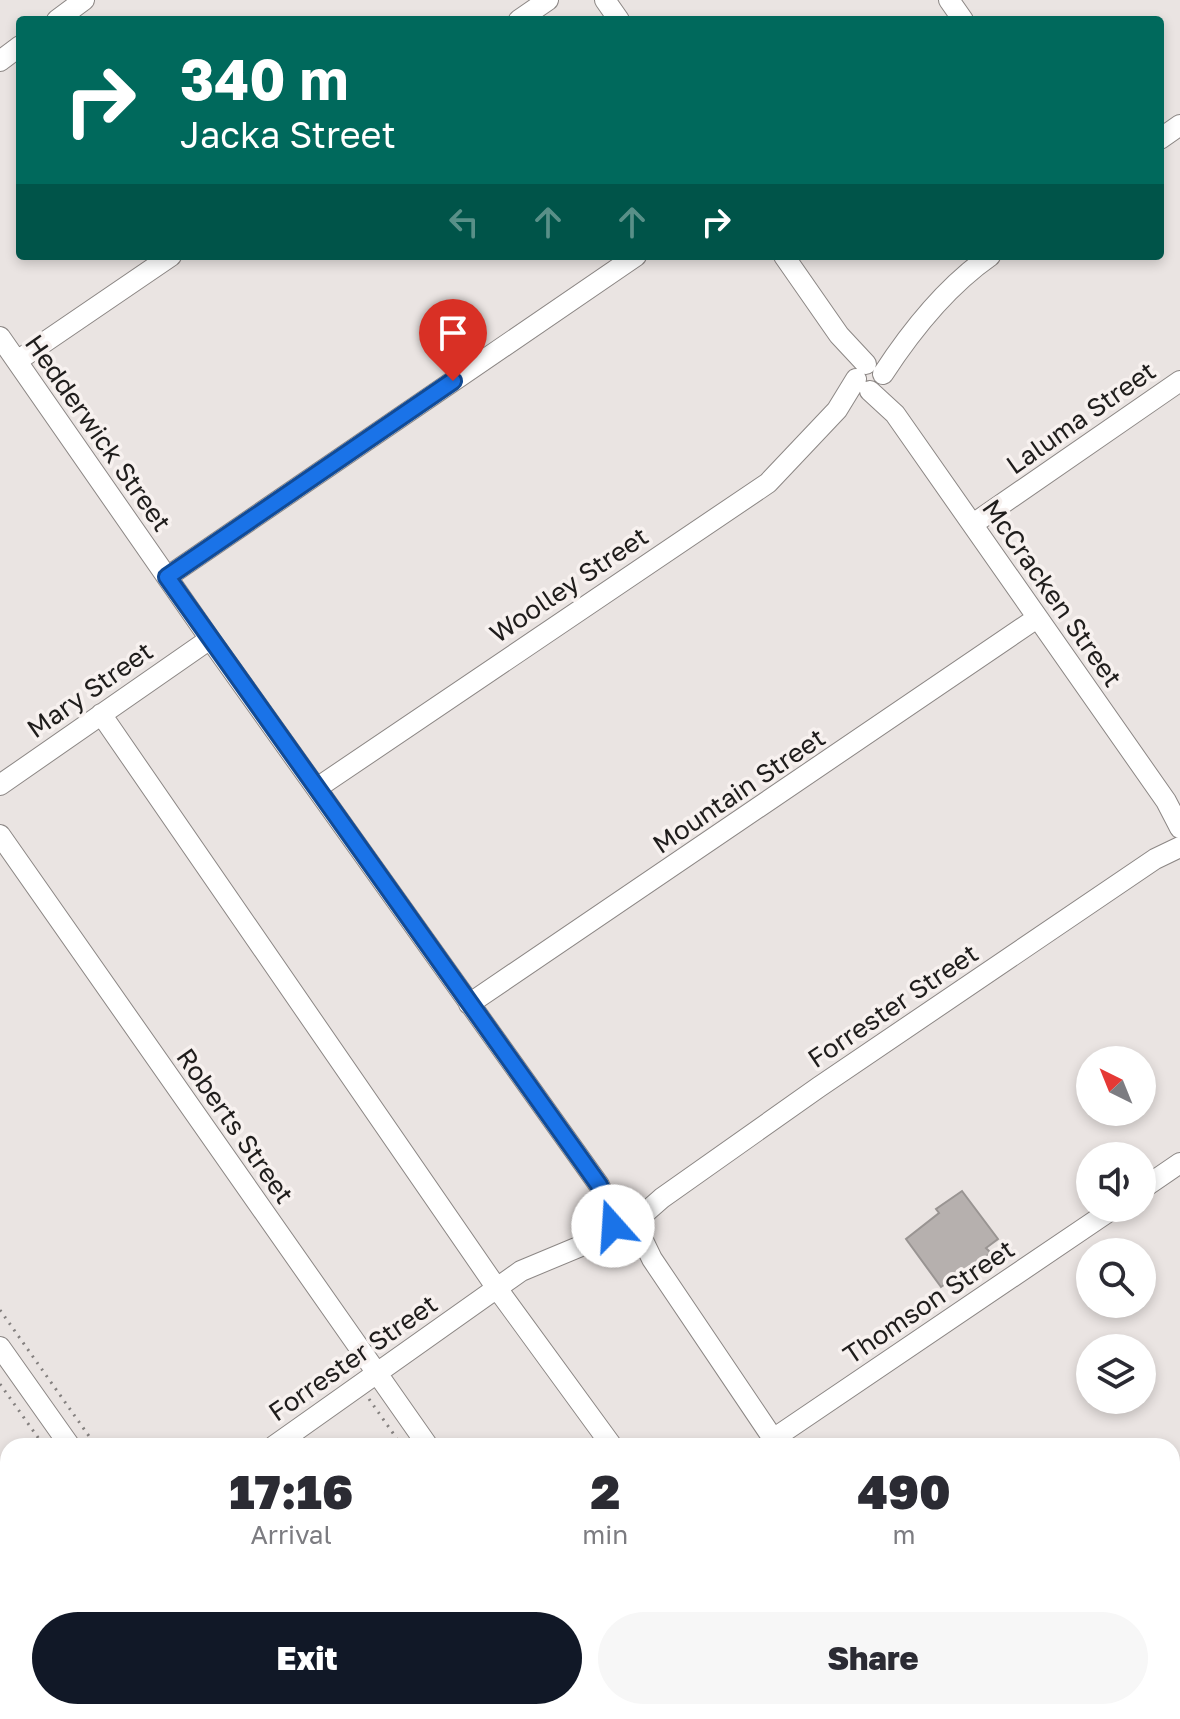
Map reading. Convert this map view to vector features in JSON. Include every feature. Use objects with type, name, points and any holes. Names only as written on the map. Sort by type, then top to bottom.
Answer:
[{"type":"street","points":[[62,16],[84,0]]},
{"type":"street","points":[[525,16],[548,0]]},
{"type":"street","points":[[17,361],[165,260]]},
{"type":"street","points":[[167,577],[630,260]]},
{"type":"street","name":"McCracken Street","points":[[787,260],[1173,809],[1180,828]]},
{"type":"street","name":"Woolley Street","points":[[317,788],[768,483],[960,281],[985,260]]},
{"type":"street","name":"Hedderwick Street","points":[[0,337],[210,639],[652,1259],[773,1438]]},
{"type":"street","name":"Laluma Street","points":[[973,524],[1180,381]]},
{"type":"street","name":"Mountain Street","points":[[469,1004],[1037,618]]},
{"type":"street","name":"Mary Street","points":[[0,785],[210,639]]},
{"type":"street","points":[[101,714],[496,1287],[606,1438]]},
{"type":"street","name":"Roberts Street","points":[[0,835],[422,1438]]},
{"type":"street","name":"Forrester Street","points":[[285,1438],[521,1271],[586,1242],[662,1198],[1155,859],[1180,836]]},
{"type":"street","name":"Forrester Street","points":[[1155,859],[1180,847]]},
{"type":"street","points":[[1156,1179],[1180,1163]]},
{"type":"street","name":"Thomson Street","points":[[783,1438],[1094,1222]]},
{"type":"street","points":[[0,1347],[64,1438]]},
{"type":"path","points":[[0,1310],[90,1438]]},
{"type":"path","points":[[0,1384],[38,1438]]},
{"type":"path","points":[[369,1399],[396,1438]]},
{"type":"building","points":[[962,1191],[998,1239],[986,1248],[991,1253],[941,1287],[906,1239],[939,1213],[936,1209]]},
{"type":"route","points":[[453,381],[167,577],[599,1185],[613,1216],[613,1226]]}]
